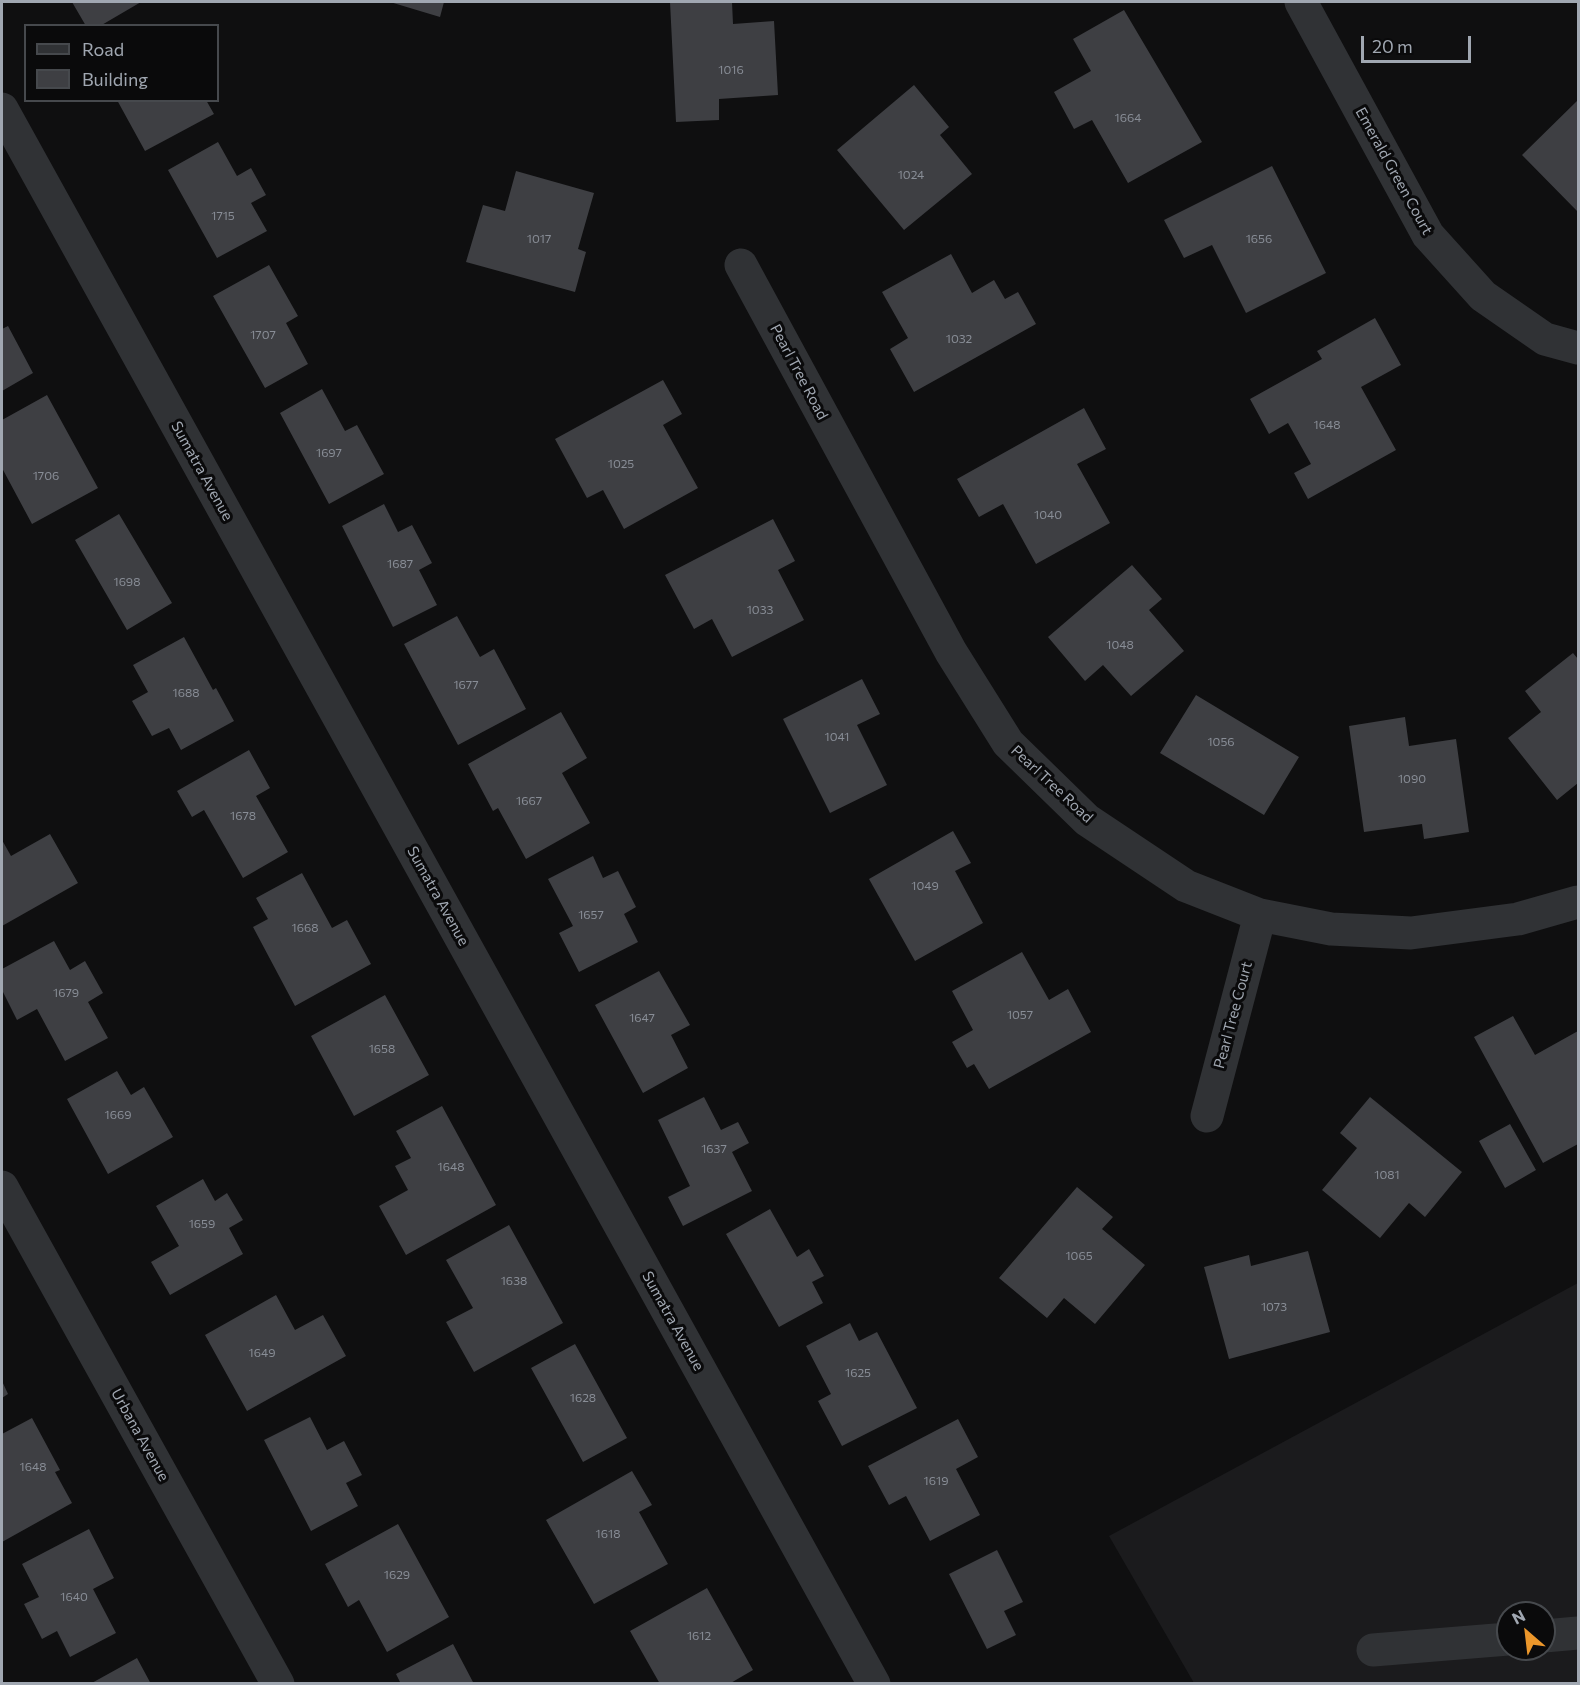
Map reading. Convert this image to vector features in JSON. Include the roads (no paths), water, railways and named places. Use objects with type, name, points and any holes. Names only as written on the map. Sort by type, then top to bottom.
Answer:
[{"type":"street","name":"Emerald Green Court","points":[[1301,2],[1428,235],[1482,296],[1545,339],[1578,348]]},
{"type":"street","name":"Sumatra Avenue","points":[[2,109],[874,1683]]},
{"type":"street","name":"Pearl Tree Road","points":[[741,265],[951,652],[1008,743],[1087,820],[1185,886],[1260,915],[1330,929],[1412,933],[1518,919],[1578,902]]},
{"type":"street","name":"Pearl Tree Court","points":[[1207,1116],[1260,915]]},
{"type":"street","name":"Urbana Avenue","points":[[2,1187],[278,1683]]},
{"type":"street","points":[[1556,1635],[1578,1633]]},
{"type":"street","points":[[1373,1650],[1496,1640]]}]
